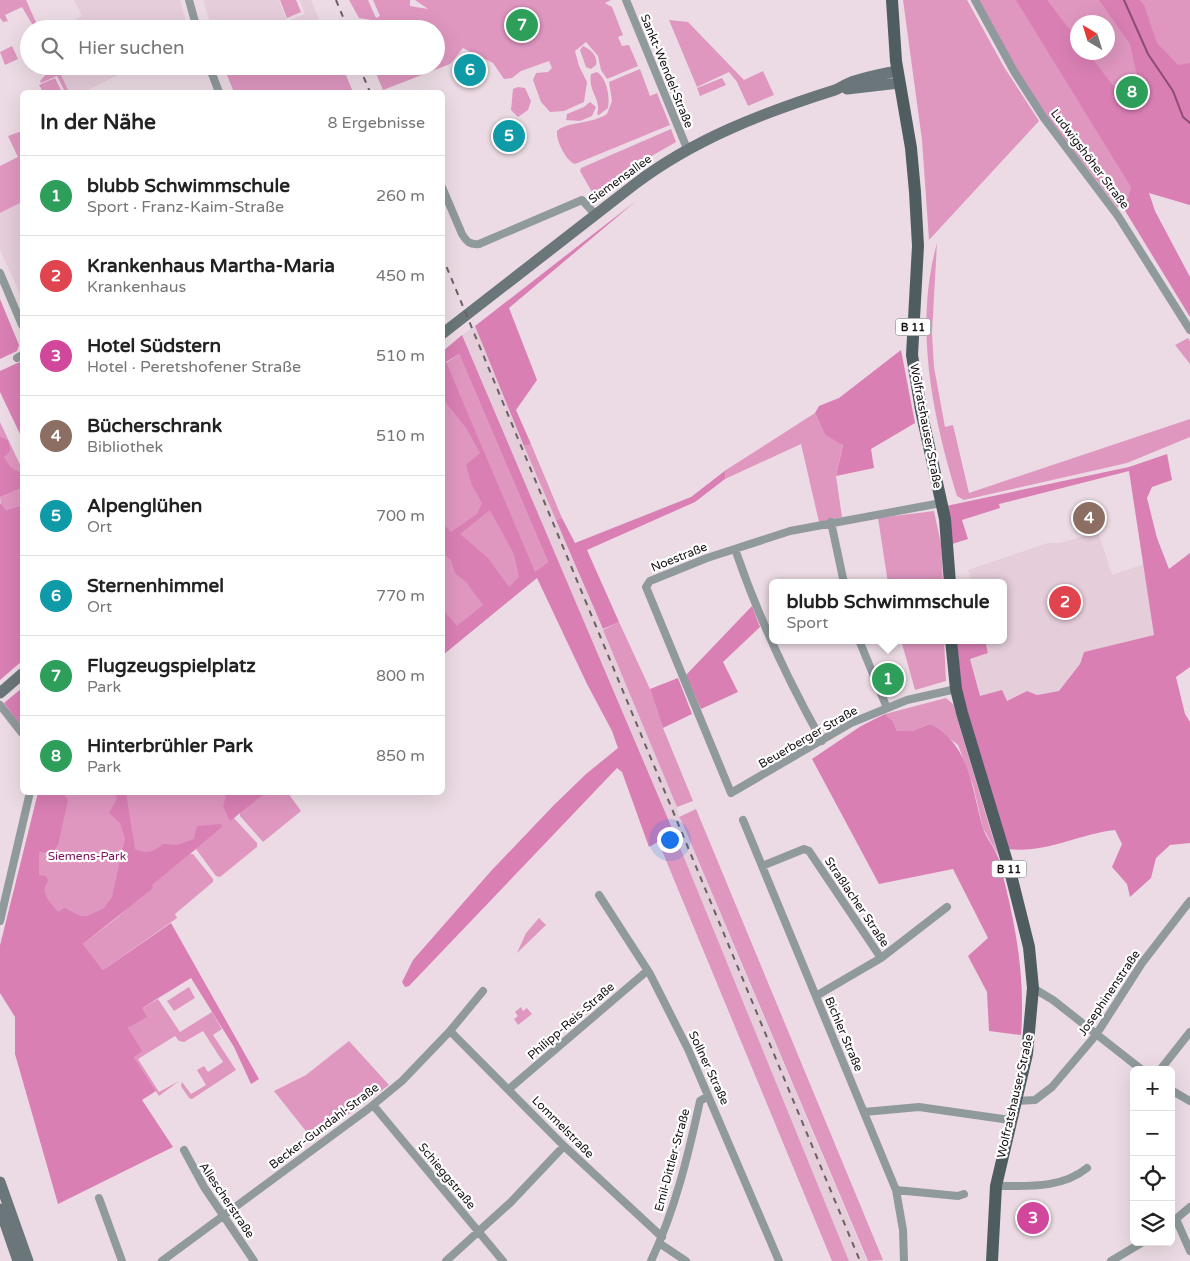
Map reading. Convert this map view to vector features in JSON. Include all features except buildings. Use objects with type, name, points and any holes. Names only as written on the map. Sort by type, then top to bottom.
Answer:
[{"type":"main road","name":"Wolfratshauser Straße","points":[[892,0],[898,77],[911,148],[918,246],[912,356],[921,410],[942,503],[950,579]]},
{"type":"main road","name":"Siemensallee","points":[[445,332],[642,178],[688,150],[758,116],[838,89],[849,83],[898,77]]},
{"type":"main road","name":"Wolfratshauser Straße","points":[[951,644],[956,689],[1012,878],[1028,947],[1033,988],[1027,1054],[996,1186],[992,1261]]},
{"type":"main road","points":[[0,693],[20,676]]},
{"type":"main road","points":[[0,1182],[28,1261]]},
{"type":"main road","points":[[0,1209],[18,1261]]},
{"type":"street","points":[[189,0],[195,20]]},
{"type":"street","name":"Sankt-Wendel-Straße","points":[[626,0],[688,150]]},
{"type":"street","name":"Ludwigshöher Straße","points":[[975,0],[1015,72],[1044,118],[1118,216],[1190,330]]},
{"type":"street","points":[[212,75],[218,90]]},
{"type":"street","points":[[445,194],[462,234],[466,241],[472,244],[479,244],[582,200],[595,214]]},
{"type":"street","points":[[0,273],[20,320]]},
{"type":"street","name":"Noestraße","points":[[731,793],[646,587],[650,581],[735,548],[790,531],[942,503]]},
{"type":"street","points":[[832,522],[843,579]]},
{"type":"street","points":[[735,548],[769,636]]},
{"type":"street","points":[[773,644],[788,678],[822,740]]},
{"type":"street","points":[[861,644],[887,708]]},
{"type":"street","name":"Beuerberger Straße","points":[[731,793],[851,724],[887,708],[956,689]]},
{"type":"street","points":[[0,705],[20,730]]},
{"type":"street","points":[[0,922],[29,795]]},
{"type":"street","name":"Bichler Straße","points":[[743,820],[896,1190],[903,1230],[904,1261]]},
{"type":"street","name":"Straßlacher Straße","points":[[762,866],[804,849],[809,851],[881,958]]},
{"type":"street","name":"Sollner Straße","points":[[599,894],[647,971],[688,1049],[707,1088],[708,1096],[714,1106],[779,1261]]},
{"type":"street","name":"Josephinenstraße","points":[[1015,1101],[1030,1102],[1042,1096],[1096,1035],[1142,963],[1188,905]]},
{"type":"street","points":[[816,996],[881,958],[947,907]]},
{"type":"street","name":"Philipp-Reis-Straße","points":[[509,1089],[647,971]]},
{"type":"street","points":[[1033,988],[1053,1000],[1137,1066]]},
{"type":"street","name":"Becker-Gundahl-Straße","points":[[162,1261],[373,1104],[407,1076],[450,1031],[483,991]]},
{"type":"street","name":"Lommelstraße","points":[[450,1031],[660,1240],[686,1261]]},
{"type":"street","points":[[1163,1066],[1190,1032]]},
{"type":"street","points":[[1175,1092],[1190,1101]]},
{"type":"street","name":"Emil-Dittler-Straße","points":[[651,1261],[680,1186],[700,1101],[708,1096]]},
{"type":"street","name":"Schieggstraße","points":[[373,1104],[502,1261]]},
{"type":"street","points":[[864,1112],[919,1107],[1010,1120]]},
{"type":"street","points":[[446,1261],[511,1202],[564,1146]]},
{"type":"street","name":"Allescherstraße","points":[[184,1150],[194,1171],[254,1261]]},
{"type":"street","points":[[996,1186],[1050,1184],[1078,1175],[1087,1168]]},
{"type":"street","points":[[896,1190],[958,1196],[964,1194]]},
{"type":"street","points":[[99,1198],[122,1261]]},
{"type":"street","points":[[1175,1219],[1190,1207]]},
{"type":"street","points":[[1175,1225],[1190,1251]]},
{"type":"street","points":[[1112,1261],[1136,1246]]},
{"type":"shaded area","points":[[74,0],[180,0],[186,20],[75,20],[82,16]]},
{"type":"shaded area","points":[[203,0],[279,0],[287,20],[209,20]]},
{"type":"shaded area","points":[[300,0],[311,0],[319,20],[290,20],[305,14]]},
{"type":"shaded area","points":[[1016,0],[1047,0],[1070,30],[1070,60],[1093,60],[1115,88],[1147,101],[1136,71],[1130,44],[1115,23],[1115,15],[1110,15],[1099,0],[1140,0],[1144,5],[1157,43],[1178,65],[1190,63],[1190,205],[1149,193],[1155,211],[1190,277],[1190,317],[1124,209],[1131,187]]},
{"type":"shaded area","points":[[61,75],[118,75],[88,90],[68,90]]},
{"type":"shaded area","points":[[636,201],[509,308],[537,380],[516,410],[531,444],[524,446],[475,326]]},
{"type":"shaded area","points":[[20,203],[20,294],[0,250],[0,213]]},
{"type":"shaded area","points":[[0,299],[19,345],[17,351],[0,359]]},
{"type":"shaded area","points":[[475,326],[867,1261],[849,1261],[674,833],[462,335]]},
{"type":"shaded area","points":[[462,335],[674,833],[649,847],[622,772],[617,768],[409,986],[405,987],[402,982],[413,960],[491,871],[586,774],[618,748],[612,731],[587,684],[537,578],[445,653],[445,612],[457,626],[483,605],[466,582],[455,573],[451,560],[445,555],[445,526],[451,532],[477,514],[482,503],[472,485],[466,465],[480,453],[466,428],[445,402],[445,349]],"holes":[[[459,354],[548,562],[535,572],[446,362]],[[490,510],[514,554],[519,577],[509,587],[488,558],[460,534]]]},
{"type":"shaded area","points":[[901,350],[915,423],[871,449],[874,468],[836,476],[843,445],[825,435],[815,413],[819,406],[839,398]]},
{"type":"shaded area","points":[[20,362],[20,434],[0,392],[0,371]]},
{"type":"shaded area","points":[[0,436],[8,440],[10,451],[4,457],[11,467],[20,472],[20,489],[0,497]]},
{"type":"shaded area","points":[[1167,454],[1172,480],[1152,487],[1147,498],[1157,538],[1169,569],[1190,553],[1190,667],[1176,677],[1185,714],[1190,722],[1190,843],[1170,845],[1156,858],[1151,878],[1130,897],[1127,884],[1112,867],[1122,844],[1115,830],[1035,849],[1008,849],[961,691],[957,644],[986,644],[988,653],[970,659],[980,696],[1002,690],[1007,701],[1027,691],[1037,695],[1059,691],[1080,664],[1084,652],[1154,635],[1129,471],[999,504],[1000,508],[962,520],[968,539],[952,544],[946,506],[1129,467]]},
{"type":"shaded area","points":[[726,470],[725,479],[695,502],[587,550],[619,622],[603,629],[556,520],[562,518],[575,543],[691,497]]},
{"type":"shaded area","points":[[0,503],[6,510],[20,506],[20,663],[0,680]]},
{"type":"shaded area","points":[[1098,532],[1112,575],[1144,564],[1154,635],[1084,652],[1080,664],[1059,691],[1036,695],[1027,691],[1007,701],[980,697],[970,659],[988,653],[986,644],[1007,644],[1007,579],[971,579],[968,570],[1048,543],[1060,543]]},
{"type":"shaded area","points":[[752,606],[760,627],[723,662],[738,692],[701,709],[686,675]]},
{"type":"shaded area","points":[[678,678],[692,714],[663,728],[650,689]]},
{"type":"shaded area","points":[[20,690],[20,724],[4,703]]},
{"type":"shaded area","points":[[885,714],[893,721],[897,731],[912,731],[930,724],[944,733],[954,743],[962,756],[972,783],[983,828],[1000,863],[1014,925],[1020,961],[1021,1035],[989,1031],[987,992],[968,956],[988,938],[953,869],[879,884],[812,759],[861,726]]},
{"type":"shaded area","points":[[38,795],[64,795],[68,800],[58,845],[52,853],[39,852],[39,875],[46,876],[48,880],[44,890],[48,900],[58,912],[65,908],[80,916],[88,916],[104,908],[112,897],[125,838],[120,823],[109,813],[117,799],[116,795],[126,795],[135,849],[139,851],[149,852],[163,844],[177,845],[194,839],[197,826],[221,824],[222,827],[152,885],[153,888],[83,944],[103,970],[171,923],[259,1079],[251,1084],[234,1047],[191,978],[142,1008],[147,1017],[128,1028],[142,1051],[134,1057],[156,1091],[142,1100],[173,1147],[58,1204],[15,1054],[15,1017],[0,993],[0,946]]},
{"type":"shaded area","points":[[262,795],[230,821],[223,806],[226,796]]},
{"type":"green space","points":[[0,0],[26,0],[35,20],[30,20],[22,7],[5,15],[8,21],[3,22],[0,18]]},
{"type":"green space","points":[[280,0],[296,0],[301,12],[287,18]]},
{"type":"green space","points":[[349,0],[368,0],[376,18],[380,16],[373,0],[410,0],[410,6],[428,9],[415,0],[611,0],[605,3],[612,7],[623,35],[618,37],[622,46],[629,45],[638,66],[607,79],[601,70],[598,56],[586,42],[575,51],[579,66],[587,82],[584,102],[564,111],[550,112],[541,102],[533,80],[536,73],[548,72],[552,68],[549,61],[521,71],[512,78],[504,79],[493,63],[463,48],[450,64],[445,66],[445,20],[371,20],[359,18]]},
{"type":"green space","points":[[903,0],[967,0],[1004,67],[1039,121],[929,240],[922,140]]},
{"type":"green space","points":[[979,0],[1190,0],[1190,205],[1131,187],[1124,209],[1117,207],[1047,116],[1017,70]]},
{"type":"green space","points":[[669,20],[688,22],[744,80],[763,71],[774,95],[748,106],[737,82],[729,72],[697,87]]},
{"type":"green space","points":[[12,46],[18,59],[5,65],[0,52]]},
{"type":"green space","points":[[583,46],[591,51],[596,58],[596,65],[591,69],[586,67],[580,50]]},
{"type":"green space","points":[[640,69],[650,96],[657,93],[670,125],[575,164],[568,159],[558,140],[557,131],[567,126],[593,120],[607,114],[612,101],[609,82]]},
{"type":"green space","points":[[597,72],[605,83],[609,99],[608,108],[599,115],[597,114],[598,104],[591,86],[591,74]]},
{"type":"green space","points":[[46,75],[61,75],[68,90],[64,90],[57,76],[41,83],[40,81]]},
{"type":"green space","points":[[227,75],[346,75],[352,90],[233,90]]},
{"type":"green space","points":[[377,75],[422,75],[383,90]]},
{"type":"green space","points":[[55,78],[61,90],[42,90],[39,85]]},
{"type":"green space","points":[[722,78],[726,85],[700,96],[697,88]]},
{"type":"green space","points":[[518,87],[525,88],[531,101],[528,110],[518,117],[511,110],[513,89]]},
{"type":"green space","points":[[590,102],[596,107],[592,116],[580,121],[566,120],[567,114],[584,107]]},
{"type":"green space","points":[[671,129],[676,142],[629,169],[597,195],[592,192],[580,171],[581,168]]},
{"type":"green space","points":[[20,132],[20,203],[0,213],[0,166],[18,157],[8,136]]},
{"type":"green space","points":[[937,243],[932,333],[934,367],[945,427],[953,425],[969,493],[1190,419],[1190,437],[1127,463],[964,500],[957,496],[940,434],[929,370],[927,306],[930,274]]},
{"type":"green space","points":[[1188,338],[1190,341],[1190,364],[1175,345]]},
{"type":"green space","points":[[459,354],[548,562],[445,645],[445,364]]},
{"type":"green space","points":[[815,413],[825,435],[843,444],[836,476],[842,517],[819,522],[801,444],[725,479],[726,470]]},
{"type":"green space","points":[[0,422],[20,465],[20,472],[11,467],[4,457],[8,440],[0,436]]},
{"type":"green space","points":[[531,444],[562,518],[556,520],[524,446]]},
{"type":"green space","points":[[20,489],[20,506],[6,510],[1,506],[0,497]]},
{"type":"green space","points":[[934,511],[941,544],[943,579],[887,579],[878,518]]},
{"type":"green space","points":[[619,622],[650,689],[663,728],[693,801],[677,807],[603,630]]},
{"type":"green space","points":[[902,644],[944,644],[946,681],[915,690]]},
{"type":"green space","points":[[946,698],[953,704],[998,855],[983,828],[973,785],[958,745],[930,724],[912,731],[897,731],[893,721],[885,714]]},
{"type":"green space","name":"Siemens-Park","points":[[38,795],[289,795],[301,811],[263,842],[240,816],[240,813],[234,818],[257,843],[257,847],[220,877],[216,876],[196,849],[190,854],[193,854],[213,879],[213,882],[175,914],[177,918],[103,970],[83,944],[128,909],[81,943],[0,946]]},
{"type":"green space","points":[[696,809],[883,1260],[868,1261],[679,817]]},
{"type":"green space","points":[[674,833],[849,1261],[832,1261],[658,841]]},
{"type":"green space","points":[[539,918],[546,925],[517,953],[526,933]]},
{"type":"green space","points":[[189,987],[195,998],[174,1011],[167,1001]]},
{"type":"green space","points":[[158,999],[180,1032],[212,1012],[222,1029],[213,1035],[236,1070],[192,1099],[189,1098],[181,1086],[182,1082],[191,1094],[206,1085],[197,1070],[204,1066],[208,1072],[223,1062],[203,1031],[184,1042],[179,1041],[175,1036],[138,1059],[159,1092],[179,1081],[159,1096],[134,1057],[128,1028],[146,1017],[142,1008]]},
{"type":"green space","points":[[521,1007],[523,1011],[527,1008],[532,1014],[518,1025],[514,1019],[518,1016],[515,1012]]},
{"type":"green space","points":[[349,1041],[389,1085],[313,1140],[274,1091],[306,1075]]},
{"type":"waterway","points":[[1124,0],[1148,54],[1173,91],[1183,117],[1190,123]]},
{"type":"railway","points":[[336,0],[344,20]]},
{"type":"railway","points":[[363,75],[369,90]]},
{"type":"railway","points":[[445,263],[860,1261]]},
{"type":"place","name":"Flugzeugspielplatz","points":[[522,25]]},
{"type":"place","name":"Sternenhimmel","points":[[470,70]]},
{"type":"place","name":"Hinterbrühler Park","points":[[1132,92]]},
{"type":"place","name":"Alpenglühen","points":[[509,136]]},
{"type":"place","name":"Bücherschrank","points":[[1089,518]]},
{"type":"place","name":"Krankenhaus Martha-Maria","points":[[1065,602]]},
{"type":"place","name":"blubb Schwimmschule","points":[[888,679]]},
{"type":"place","name":"Hotel Südstern","points":[[1033,1218]]}]
